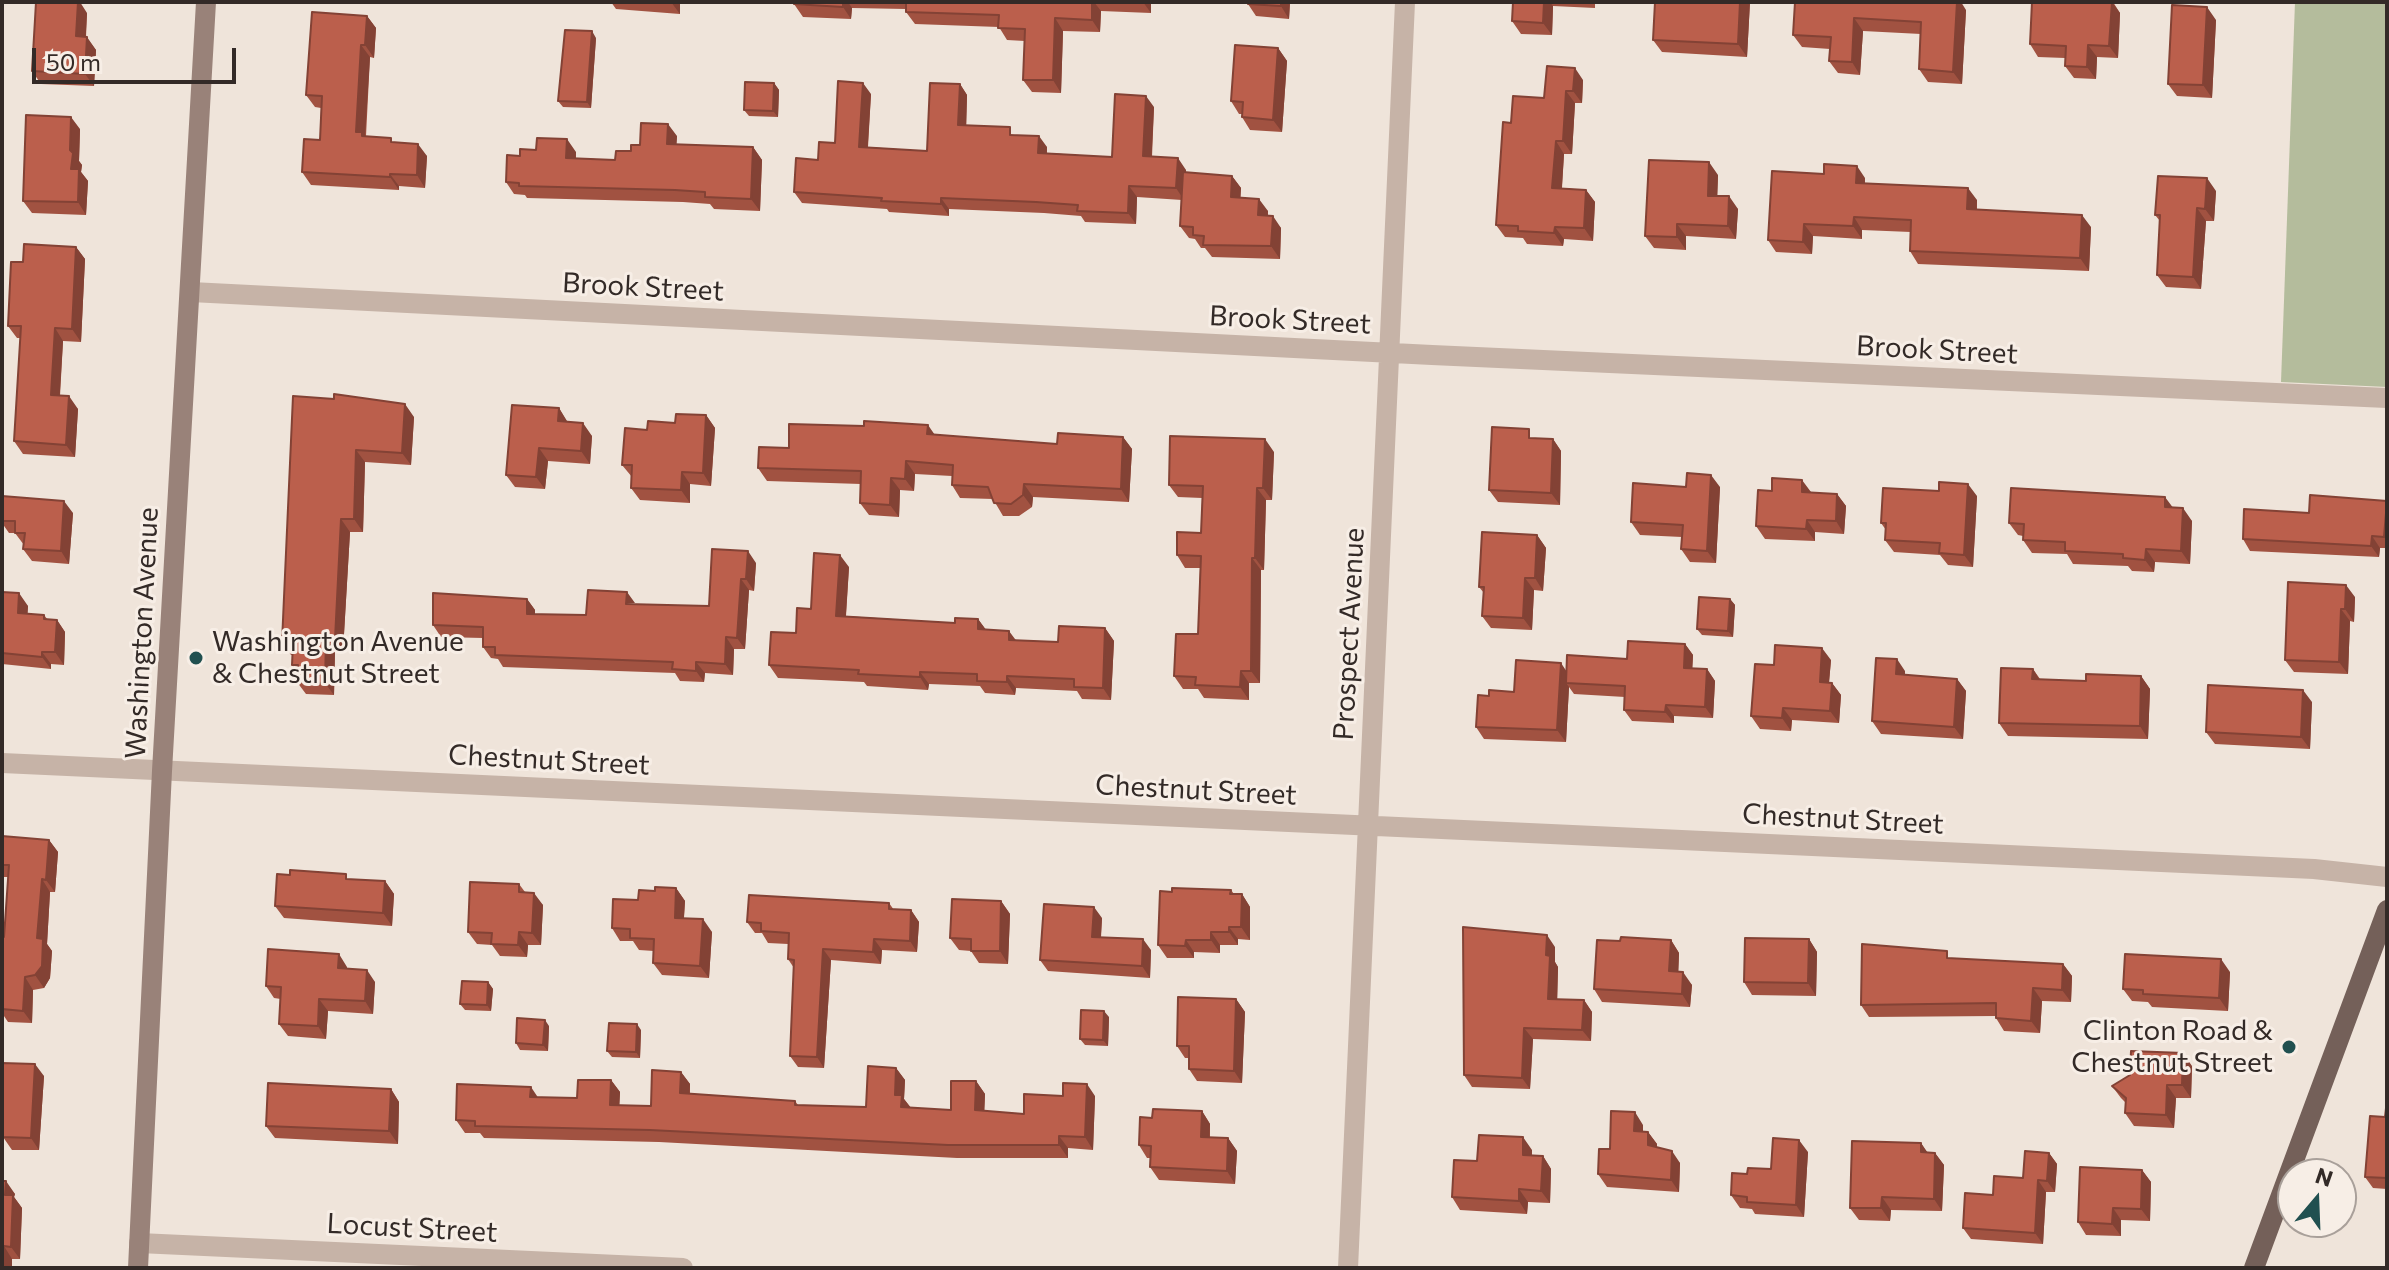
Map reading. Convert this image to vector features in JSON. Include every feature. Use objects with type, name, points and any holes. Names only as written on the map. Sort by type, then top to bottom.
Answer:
[{"type":"main road","name":"Washington Avenue","points":[[138,1268],[162,771],[206,2]]},
{"type":"main road","points":[[2254,1268],[2387,910]]},
{"type":"street","name":"Prospect Avenue","points":[[1348,1268],[1405,2]]},
{"type":"street","name":"Brook Street","points":[[191,292],[1390,353],[2387,398]]},
{"type":"street","name":"Chestnut Street","points":[[2,763],[2298,868],[2387,877]]},
{"type":"street","name":"Locust Street","points":[[139,1243],[683,1268]]},
{"type":"green space","points":[[2295,2],[2387,2],[2387,387],[2281,382]]},
{"type":"building","points":[[36,2],[78,2],[76,36],[87,37],[85,74],[32,71]]},
{"type":"building","points":[[843,2],[843,7],[794,4]]},
{"type":"building","points":[[906,2],[1092,2],[1092,20],[1055,18],[1053,80],[1023,80],[1025,29],[998,28],[999,15],[906,12]]},
{"type":"building","points":[[1281,2],[1281,6],[1248,4]]},
{"type":"building","points":[[1513,2],[1544,2],[1543,23],[1512,21]]},
{"type":"building","points":[[1655,2],[1740,2],[1738,44],[1653,40]]},
{"type":"building","points":[[1795,2],[1957,2],[1953,72],[1919,69],[1921,22],[1854,18],[1852,62],[1829,61],[1831,37],[1793,35]]},
{"type":"building","points":[[2032,2],[2112,2],[2109,46],[2088,45],[2087,67],[2065,66],[2066,46],[2030,44]]},
{"type":"building","points":[[2172,5],[2207,7],[2203,85],[2168,84]]},
{"type":"building","points":[[312,12],[367,16],[365,45],[361,45],[356,132],[362,132],[362,136],[391,138],[391,142],[418,144],[417,175],[390,174],[390,177],[302,172],[304,139],[320,140],[322,96],[306,95]]},
{"type":"building","points":[[565,30],[592,31],[587,102],[558,101]]},
{"type":"building","points":[[1235,45],[1278,48],[1273,120],[1242,117],[1243,102],[1231,101]]},
{"type":"building","points":[[1547,66],[1575,68],[1573,91],[1566,91],[1563,141],[1556,141],[1552,188],[1586,190],[1584,228],[1555,227],[1554,233],[1518,231],[1518,226],[1496,225],[1503,122],[1511,123],[1513,96],[1544,98]]},
{"type":"building","points":[[838,81],[863,83],[859,147],[927,151],[930,83],[960,84],[958,125],[1010,127],[1010,135],[1039,136],[1038,153],[1112,157],[1115,94],[1146,96],[1143,156],[1178,158],[1176,188],[1129,186],[1128,213],[1077,211],[1078,205],[1036,202],[941,198],[941,204],[794,192],[796,158],[818,160],[819,142],[835,143]]},
{"type":"building","points":[[745,82],[774,83],[773,111],[744,110]]},
{"type":"building","points":[[26,115],[71,117],[71,169],[79,169],[78,202],[23,201]]},
{"type":"building","points":[[641,123],[668,124],[667,144],[753,147],[751,199],[705,197],[705,192],[519,186],[519,183],[506,182],[507,155],[520,156],[520,149],[536,150],[537,138],[567,139],[566,158],[615,160],[616,151],[631,151],[631,145],[640,145]]},
{"type":"building","points":[[1649,160],[1709,162],[1708,196],[1729,196],[1728,226],[1677,224],[1677,237],[1645,236]]},
{"type":"building","points":[[1824,164],[1857,166],[1856,183],[1968,188],[1967,209],[2082,215],[2080,258],[1910,251],[1911,220],[1854,217],[1853,226],[1804,224],[1803,242],[1768,240],[1772,171],[1824,174]]},
{"type":"building","points":[[1183,172],[1232,176],[1231,197],[1259,199],[1258,215],[1273,216],[1271,246],[1203,245],[1204,236],[1193,235],[1193,227],[1180,226]]},
{"type":"building","points":[[2158,176],[2207,178],[2205,209],[2197,208],[2193,277],[2157,275],[2160,215],[2155,215]]},
{"type":"building","points":[[24,244],[76,247],[72,329],[55,328],[51,395],[69,396],[66,445],[14,441],[21,326],[8,326],[11,262],[23,262]]},
{"type":"building","points":[[334,394],[405,404],[402,453],[356,450],[354,519],[341,519],[335,639],[326,638],[325,683],[297,682],[298,665],[292,665],[293,643],[282,642],[293,396],[334,399]]},
{"type":"building","points":[[512,405],[559,408],[558,421],[583,423],[581,451],[539,448],[536,477],[506,475]]},
{"type":"building","points":[[676,414],[706,415],[703,473],[682,472],[681,490],[631,488],[632,465],[622,465],[625,428],[647,430],[648,421],[675,423]]},
{"type":"building","points":[[864,421],[928,425],[927,434],[1057,444],[1058,433],[1123,437],[1121,489],[1024,484],[1023,495],[1011,504],[994,503],[988,487],[952,485],[953,465],[906,461],[905,479],[891,478],[890,505],[860,503],[861,471],[758,468],[759,447],[789,448],[789,424],[864,426]]},
{"type":"building","points":[[1492,427],[1529,429],[1529,438],[1553,439],[1551,493],[1489,490]]},
{"type":"building","points":[[1170,436],[1265,439],[1263,488],[1257,488],[1255,558],[1252,558],[1251,671],[1241,671],[1240,687],[1195,685],[1196,677],[1174,676],[1176,634],[1198,634],[1201,556],[1177,555],[1177,532],[1201,533],[1203,486],[1169,485]]},
{"type":"building","points":[[1687,473],[1711,475],[1707,551],[1681,549],[1683,525],[1631,522],[1633,483],[1686,487]]},
{"type":"building","points":[[1772,478],[1802,480],[1802,492],[1837,494],[1836,521],[1807,520],[1806,529],[1756,526],[1758,490],[1772,491]]},
{"type":"building","points":[[1939,482],[1968,484],[1964,555],[1939,553],[1940,543],[1885,540],[1886,523],[1881,523],[1883,488],[1939,491]]},
{"type":"building","points":[[2011,488],[2165,497],[2165,507],[2183,508],[2181,551],[2146,549],[2145,560],[2123,558],[2123,554],[2065,551],[2065,542],[2023,540],[2024,524],[2009,523]]},
{"type":"building","points":[[2310,495],[2387,501],[2384,537],[2372,536],[2371,546],[2243,539],[2244,509],[2309,513]]},
{"type":"building","points":[[2,496],[64,501],[61,551],[23,549],[25,533],[15,533],[15,521],[2,521]]},
{"type":"building","points":[[1482,532],[1537,535],[1535,578],[1525,578],[1523,618],[1482,616],[1484,587],[1479,587]]},
{"type":"building","points":[[712,549],[748,551],[746,579],[741,579],[737,638],[726,637],[725,664],[696,662],[696,671],[672,669],[673,662],[495,655],[495,647],[483,647],[483,627],[433,625],[433,593],[527,599],[527,614],[586,615],[588,590],[627,592],[626,604],[709,606]]},
{"type":"building","points":[[814,553],[840,555],[836,616],[955,623],[955,618],[978,619],[978,629],[1009,631],[1009,640],[1058,642],[1059,626],[1105,628],[1103,688],[1074,687],[1074,679],[1007,676],[1007,682],[977,681],[977,674],[920,672],[920,677],[769,665],[771,632],[796,633],[797,608],[811,609]]},
{"type":"building","points":[[2288,582],[2346,585],[2345,609],[2341,609],[2339,662],[2285,660]]},
{"type":"building","points":[[2,592],[19,593],[18,613],[44,615],[44,619],[57,620],[55,652],[42,652],[42,657],[2,653]]},
{"type":"building","points":[[1699,597],[1730,599],[1728,631],[1697,629]]},
{"type":"building","points":[[1628,641],[1685,644],[1684,668],[1707,669],[1705,707],[1666,705],[1665,712],[1624,710],[1625,686],[1566,683],[1567,655],[1627,659]]},
{"type":"building","points":[[1775,645],[1822,648],[1820,682],[1832,683],[1830,711],[1783,708],[1782,718],[1751,716],[1755,664],[1774,665]]},
{"type":"building","points":[[1876,658],[1897,659],[1896,674],[1957,679],[1954,727],[1872,721]]},
{"type":"building","points":[[1516,660],[1561,663],[1557,730],[1476,727],[1478,695],[1489,696],[1489,690],[1514,692]]},
{"type":"building","points":[[2001,668],[2033,669],[2032,679],[2086,681],[2086,674],[2141,676],[2140,726],[1999,723]]},
{"type":"building","points":[[2208,685],[2303,690],[2301,737],[2206,732]]},
{"type":"building","points":[[2,836],[49,840],[37,938],[43,939],[42,966],[35,975],[25,977],[23,1011],[2,1009],[2,937],[9,865],[2,865]]},
{"type":"building","points":[[290,870],[346,874],[346,879],[385,881],[383,913],[275,906],[277,874],[290,875]]},
{"type":"building","points":[[470,882],[519,884],[519,892],[534,893],[532,933],[519,932],[518,945],[491,944],[492,933],[468,932]]},
{"type":"building","points":[[655,887],[676,888],[675,918],[703,919],[700,966],[653,963],[654,939],[630,938],[630,929],[612,928],[613,899],[638,900],[639,890],[655,891]]},
{"type":"building","points":[[1172,888],[1231,890],[1230,894],[1242,894],[1241,927],[1229,927],[1229,932],[1211,932],[1211,940],[1186,940],[1185,946],[1158,945],[1160,891],[1172,892]]},
{"type":"building","points":[[749,895],[889,903],[889,909],[911,910],[910,941],[874,939],[873,952],[823,949],[817,1057],[790,1056],[794,960],[788,959],[789,933],[761,931],[761,923],[747,922]]},
{"type":"building","points":[[952,899],[1001,901],[1000,951],[971,951],[971,939],[950,938]]},
{"type":"building","points":[[1044,904],[1094,907],[1092,937],[1143,939],[1142,966],[1040,960]]},
{"type":"building","points":[[1463,927],[1547,935],[1546,955],[1550,956],[1548,999],[1584,1000],[1582,1030],[1524,1028],[1522,1078],[1464,1075]]},
{"type":"building","points":[[1621,937],[1671,940],[1669,971],[1683,972],[1682,994],[1594,989],[1597,940],[1620,941]]},
{"type":"building","points":[[1745,938],[1809,939],[1808,983],[1744,982]]},
{"type":"building","points":[[1862,944],[1947,951],[1947,958],[2063,964],[2062,990],[2033,988],[2031,1021],[1996,1018],[1996,1003],[1861,1005]]},
{"type":"building","points":[[268,949],[339,954],[338,968],[367,970],[365,1001],[319,999],[318,1026],[279,1024],[281,987],[266,986]]},
{"type":"building","points":[[2125,954],[2221,959],[2219,998],[2143,994],[2143,990],[2123,989]]},
{"type":"building","points":[[462,981],[488,982],[487,1005],[460,1004]]},
{"type":"building","points":[[1178,997],[1236,999],[1234,1071],[1189,1069],[1189,1046],[1177,1046]]},
{"type":"building","points":[[1081,1010],[1104,1011],[1103,1040],[1080,1039]]},
{"type":"building","points":[[517,1018],[545,1020],[543,1045],[516,1043]]},
{"type":"building","points":[[609,1023],[637,1024],[636,1052],[607,1051]]},
{"type":"building","points":[[2131,1051],[2183,1053],[2182,1085],[2167,1085],[2166,1115],[2125,1113],[2126,1098],[2112,1086],[2130,1075]]},
{"type":"building","points":[[2,1063],[35,1064],[31,1138],[3,1137]]},
{"type":"building","points":[[868,1066],[896,1068],[895,1095],[902,1095],[901,1107],[951,1110],[951,1081],[976,1081],[975,1110],[1024,1114],[1024,1094],[1063,1096],[1063,1083],[1087,1084],[1085,1137],[1059,1136],[1059,1145],[948,1145],[650,1130],[475,1126],[475,1121],[456,1120],[457,1084],[531,1087],[530,1097],[577,1098],[578,1080],[611,1080],[610,1105],[651,1106],[652,1070],[681,1072],[680,1093],[795,1101],[795,1105],[866,1107]]},
{"type":"building","points":[[268,1083],[391,1089],[389,1131],[266,1126]]},
{"type":"building","points":[[2387,1099],[2387,1178],[2365,1177],[2370,1116],[2385,1117]]},
{"type":"building","points":[[1153,1109],[1202,1111],[1201,1137],[1228,1138],[1227,1171],[1150,1167],[1151,1146],[1139,1145],[1140,1117],[1152,1118]]},
{"type":"building","points":[[1611,1111],[1635,1112],[1634,1131],[1648,1132],[1648,1145],[1672,1151],[1671,1180],[1598,1174],[1599,1149],[1610,1149]]},
{"type":"building","points":[[1479,1135],[1523,1137],[1523,1155],[1543,1156],[1541,1191],[1519,1189],[1519,1201],[1452,1197],[1454,1160],[1477,1161]]},
{"type":"building","points":[[1773,1138],[1799,1140],[1796,1205],[1747,1202],[1747,1197],[1731,1195],[1732,1173],[1747,1174],[1748,1168],[1771,1169]]},
{"type":"building","points":[[1852,1141],[1921,1143],[1921,1152],[1935,1153],[1934,1199],[1882,1197],[1881,1208],[1850,1208]]},
{"type":"building","points":[[2025,1151],[2049,1153],[2047,1181],[2038,1180],[2035,1233],[1963,1228],[1965,1193],[1993,1195],[1994,1176],[2023,1178]]},
{"type":"building","points":[[2080,1167],[2142,1170],[2141,1209],[2113,1208],[2112,1224],[2078,1222]]},
{"type":"building","points":[[2,1181],[6,1181],[5,1195],[13,1195],[11,1247],[4,1246],[3,1268]]},
{"type":"place","name":"Washington Avenue & Chestnut Street","points":[[196,658]]},
{"type":"place","name":"Clinton Road & Chestnut Street","points":[[2289,1047]]}]
